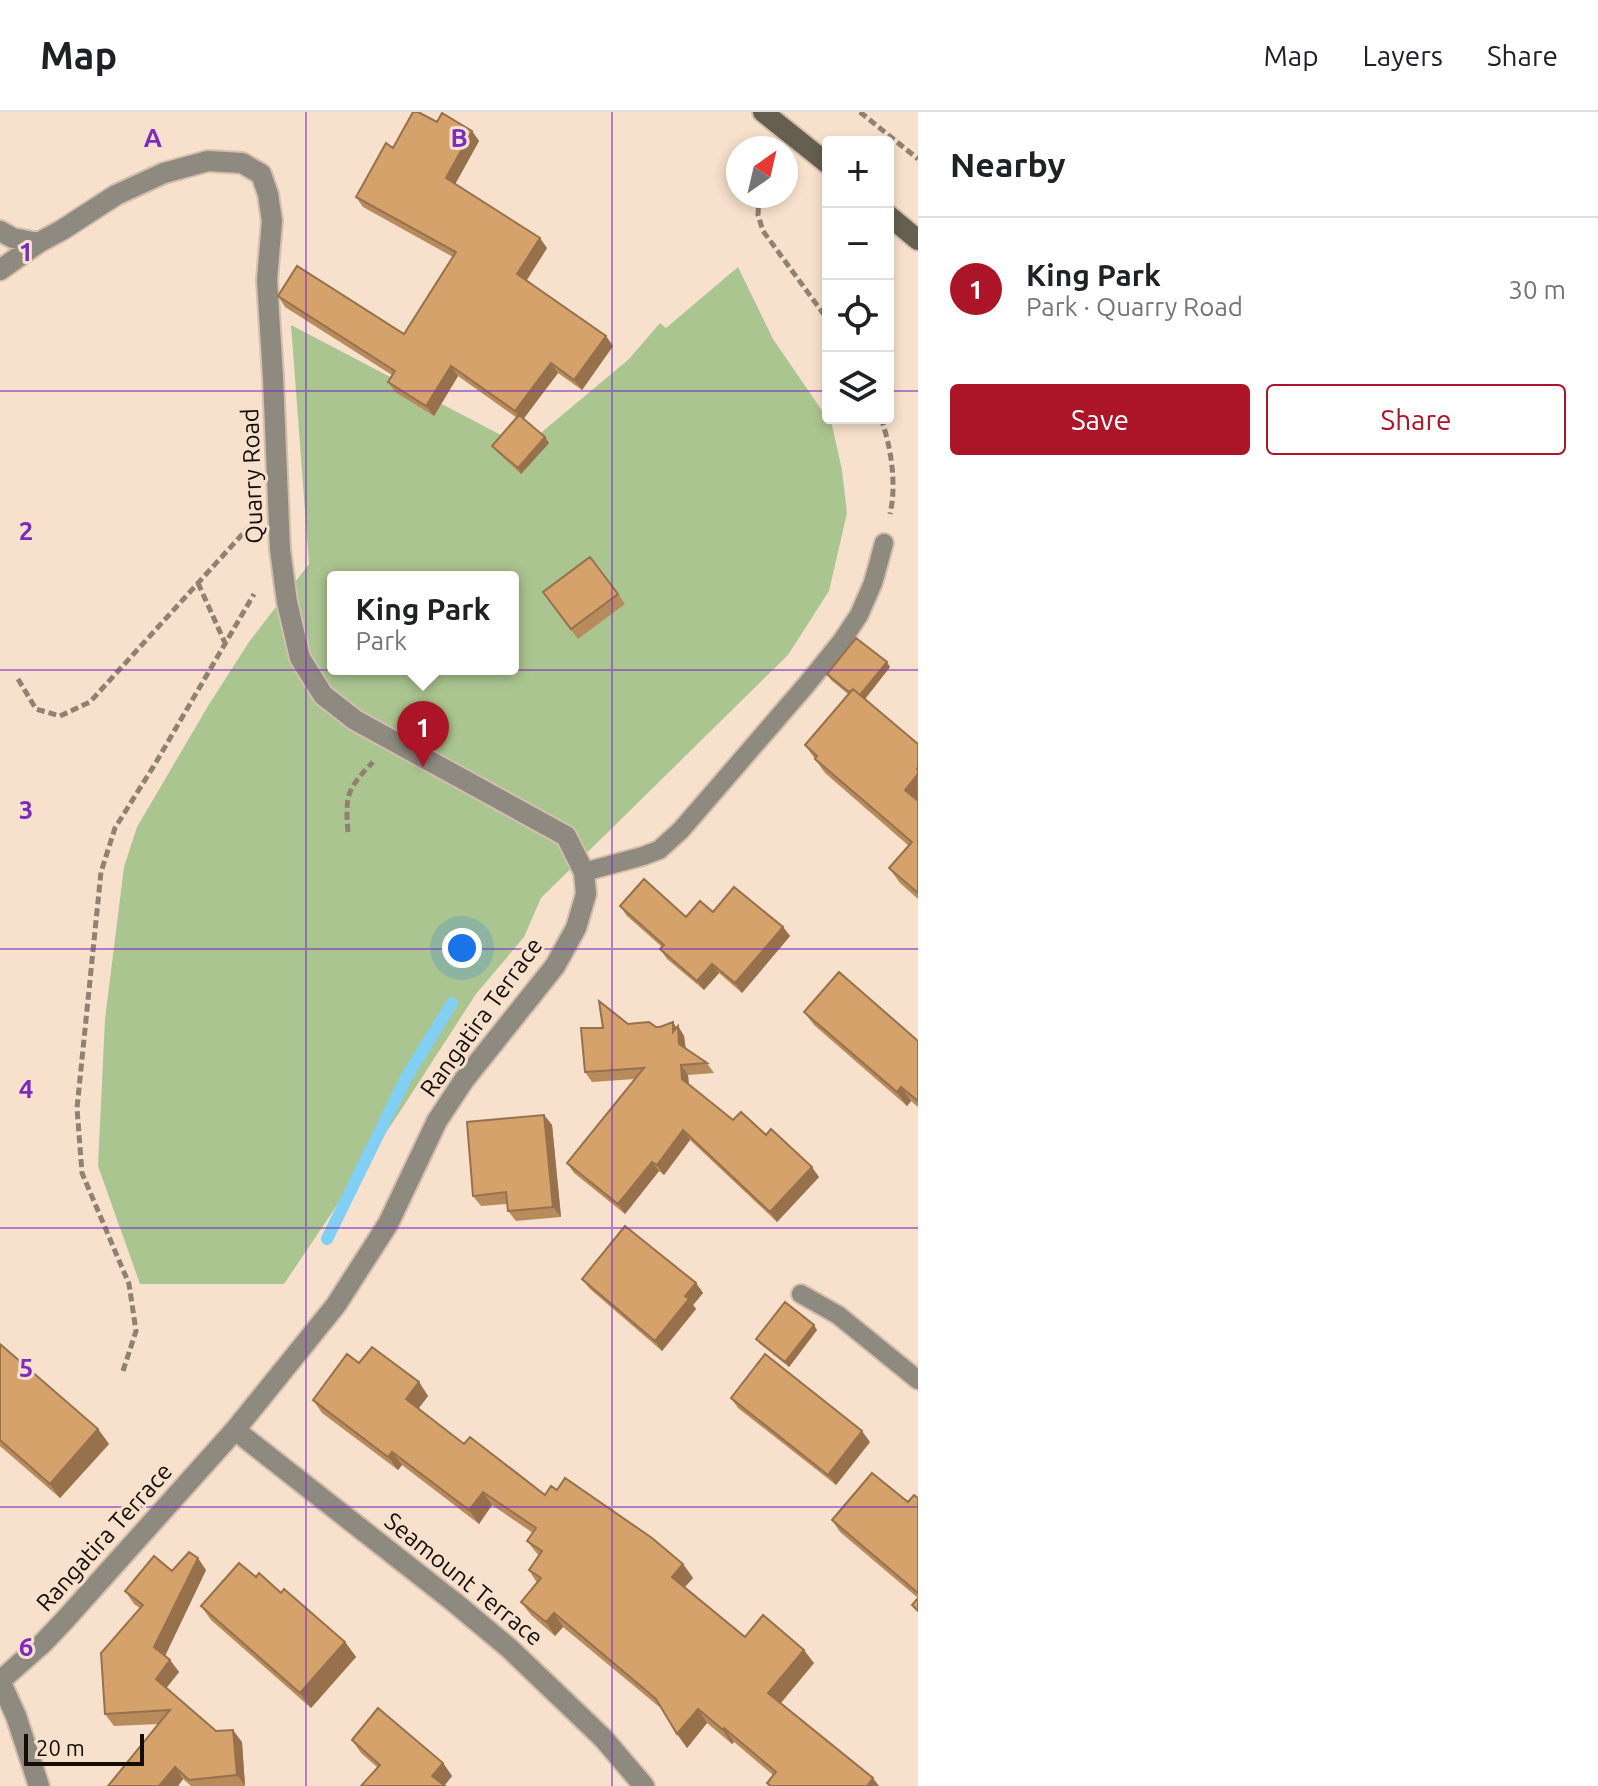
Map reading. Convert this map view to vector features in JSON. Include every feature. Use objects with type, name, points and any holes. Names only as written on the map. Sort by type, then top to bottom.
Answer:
[{"type":"main road","points":[[763,112],[822,159]]},
{"type":"main road","points":[[894,220],[918,240]]},
{"type":"street","name":"Quarry Road","points":[[0,270],[116,195],[164,173],[208,161],[242,163],[261,174],[272,221],[267,280],[280,549],[287,602],[300,658],[323,695],[355,720],[566,836],[584,872]]},
{"type":"street","points":[[0,231],[13,238],[38,243]]},
{"type":"street","name":"Rangatira Terrace","points":[[0,1681],[63,1622],[235,1430],[336,1305],[388,1224],[437,1121],[464,1080],[555,966],[576,928],[586,894],[584,872]]},
{"type":"street","name":"Seamount Terrace","points":[[235,1430],[509,1648],[603,1738],[644,1786]]},
{"type":"street","points":[[0,1681],[16,1716],[39,1786]]},
{"type":"lane","points":[[584,872],[659,850],[681,830],[841,642],[859,615],[873,583],[884,543]]},
{"type":"lane","points":[[801,1294],[838,1315],[918,1380]]},
{"type":"path","points":[[860,112],[918,159]]},
{"type":"path","points":[[758,208],[763,231],[822,312]]},
{"type":"path","points":[[883,424],[892,473],[891,508],[884,543]]},
{"type":"path","points":[[18,679],[36,709],[60,716],[90,702],[278,495]]},
{"type":"path","points":[[123,1371],[136,1331],[129,1284],[82,1173],[77,1108],[101,872],[115,828],[280,549]]},
{"type":"path","points":[[198,583],[225,643]]},
{"type":"path","points":[[348,832],[346,806],[349,792],[357,779],[394,741]]},
{"type":"green space","points":[[738,267],[773,339],[822,410],[822,424],[832,425],[847,513],[829,591],[788,655],[541,898],[524,937],[476,994],[284,1284],[140,1284],[98,1166],[105,1019],[124,867],[137,827],[208,706],[249,642],[309,564],[291,325],[524,447],[629,359],[660,323],[666,328]]},
{"type":"building","points":[[413,112],[437,122],[442,113],[472,131],[446,178],[540,238],[517,274],[606,336],[574,380],[551,363],[515,411],[451,366],[426,406],[388,382],[395,371],[278,296],[297,266],[404,334],[456,252],[356,197],[386,143],[393,148]]},
{"type":"building","points":[[519,415],[545,437],[518,468],[492,446]]},
{"type":"building","points":[[590,557],[618,594],[571,629],[543,592]]},
{"type":"building","points":[[856,638],[887,662],[860,695],[853,689],[849,692],[827,674]]},
{"type":"building","points":[[853,689],[918,744],[918,774],[905,790],[918,801],[918,893],[889,868],[912,842],[815,759],[817,756],[805,745]]},
{"type":"building","points":[[644,879],[686,917],[700,901],[713,912],[734,887],[783,927],[735,983],[712,964],[697,981],[660,949],[664,945],[620,906]]},
{"type":"building","points":[[839,972],[918,1041],[918,1101],[901,1087],[897,1092],[804,1012]]},
{"type":"building","points":[[599,1001],[628,1024],[649,1022],[660,1027],[673,1022],[673,1032],[678,1026],[679,1044],[707,1063],[681,1065],[682,1079],[733,1120],[741,1112],[766,1135],[771,1129],[812,1167],[770,1212],[683,1130],[657,1165],[652,1162],[618,1204],[567,1163],[644,1068],[585,1072],[581,1028],[603,1028]]},
{"type":"building","points":[[544,1115],[553,1207],[508,1211],[506,1192],[473,1196],[467,1122]]},
{"type":"building","points":[[625,1226],[696,1283],[685,1296],[689,1299],[655,1341],[582,1279]]},
{"type":"building","points":[[785,1302],[814,1325],[785,1362],[756,1339]]},
{"type":"building","points":[[0,1344],[98,1429],[50,1484],[0,1440]]},
{"type":"building","points":[[372,1347],[419,1382],[406,1399],[464,1444],[470,1437],[545,1495],[551,1486],[557,1490],[565,1478],[652,1538],[683,1564],[672,1577],[745,1637],[763,1615],[804,1650],[768,1693],[873,1778],[867,1786],[771,1786],[767,1783],[776,1772],[724,1728],[698,1709],[677,1734],[656,1699],[554,1613],[546,1622],[521,1602],[541,1578],[529,1570],[542,1551],[527,1541],[536,1528],[483,1492],[469,1510],[392,1452],[388,1457],[313,1400],[347,1354],[359,1363]]},
{"type":"building","points":[[765,1354],[862,1431],[828,1475],[731,1398]]},
{"type":"building","points":[[872,1473],[908,1502],[914,1495],[918,1498],[918,1593],[832,1520]]},
{"type":"building","points":[[189,1552],[198,1558],[154,1647],[170,1660],[156,1679],[216,1731],[233,1730],[237,1775],[189,1780],[175,1767],[159,1786],[108,1786],[170,1710],[105,1714],[101,1653],[143,1605],[125,1591],[154,1556],[172,1571]]},
{"type":"building","points":[[239,1563],[256,1577],[259,1573],[281,1593],[284,1589],[345,1642],[300,1693],[201,1606]]},
{"type":"building","points":[[378,1708],[443,1763],[432,1776],[445,1786],[361,1786],[380,1765],[352,1740]]},
{"type":"waterway","points":[[327,1239],[406,1078],[452,1003]]},
{"type":"place","name":"King Park","points":[[423,767]]}]
